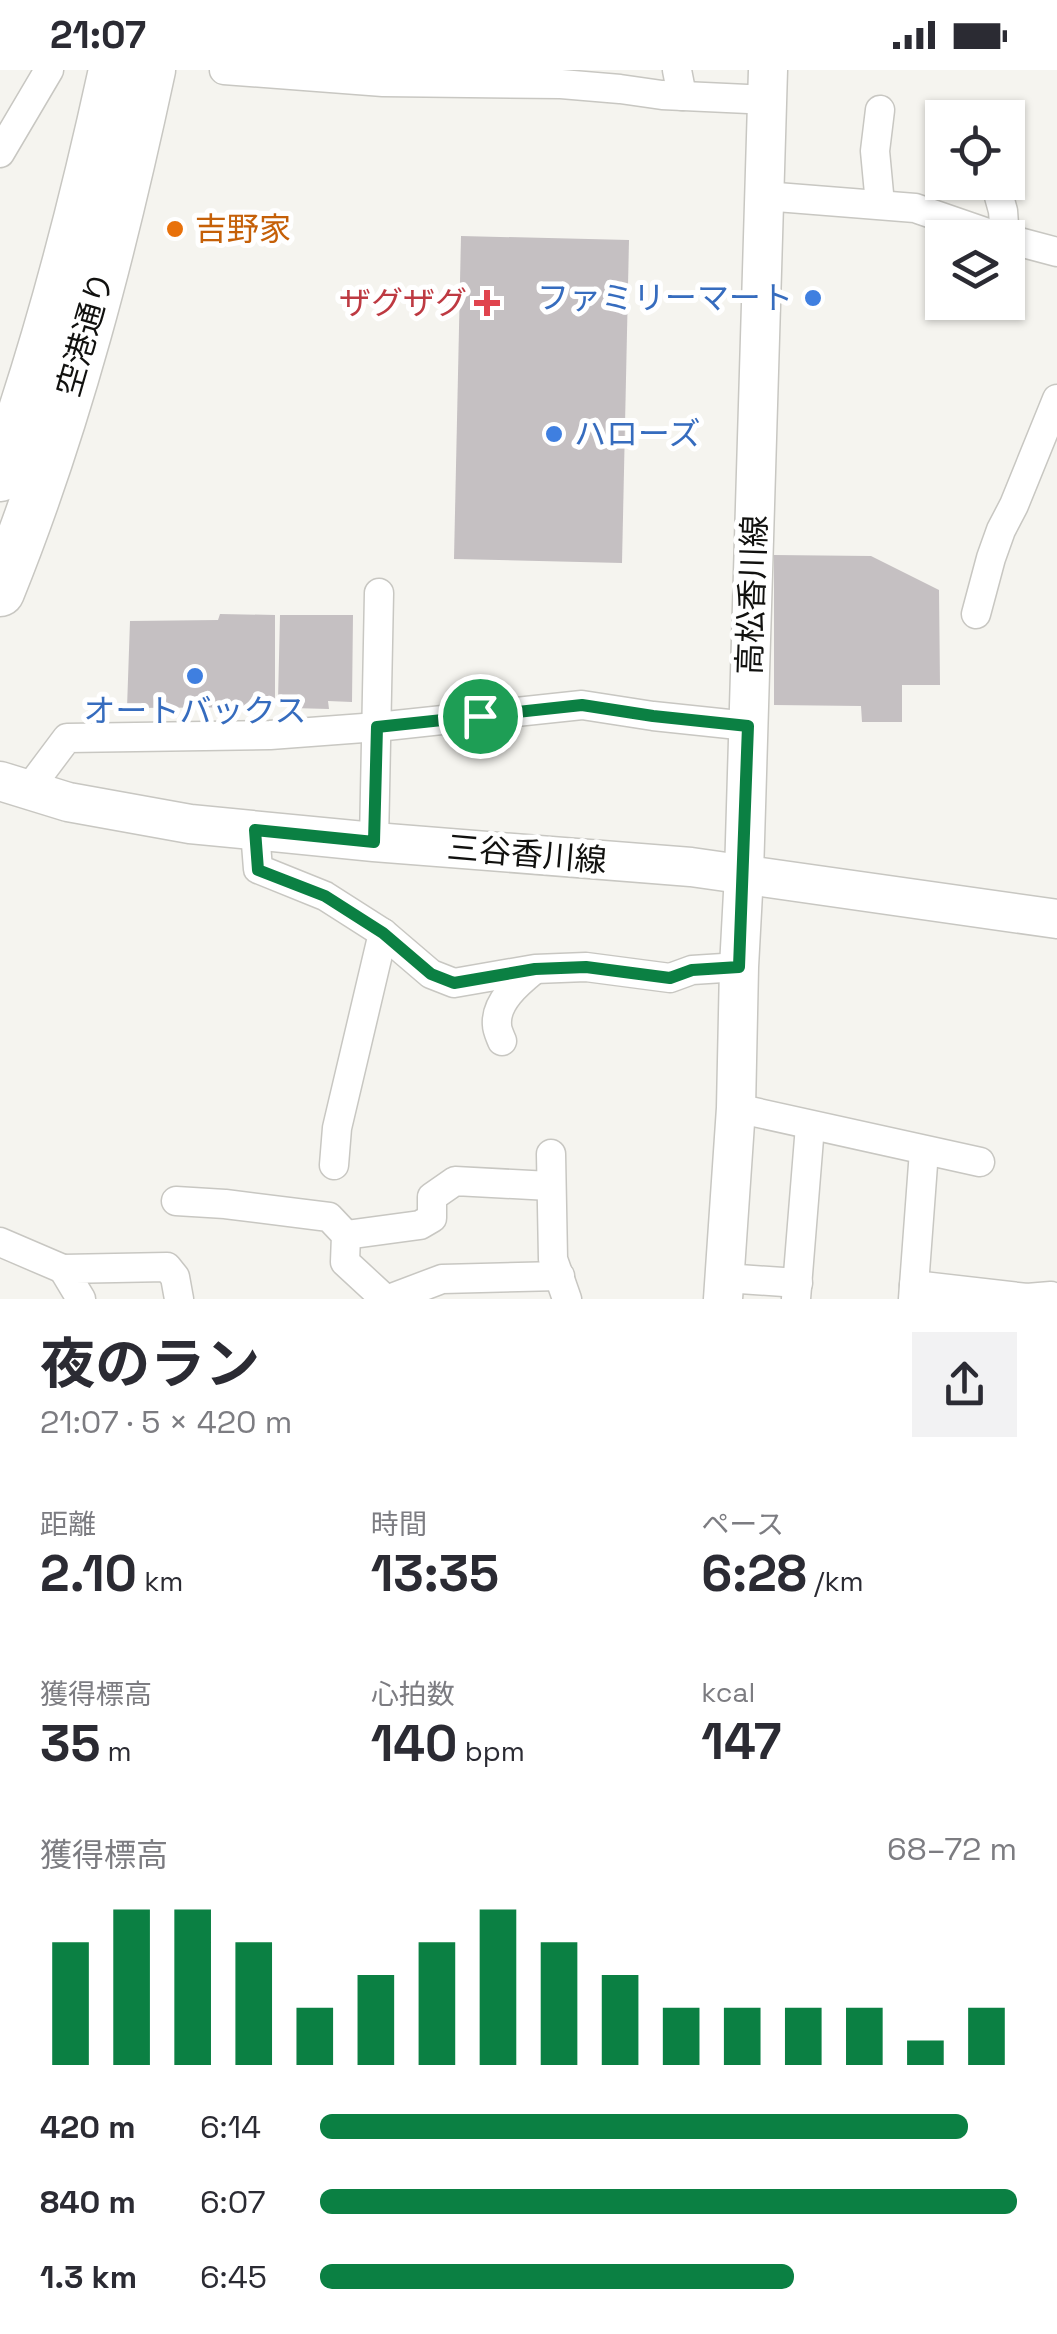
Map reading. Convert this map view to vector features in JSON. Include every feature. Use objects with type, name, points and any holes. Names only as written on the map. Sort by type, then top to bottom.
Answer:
[{"type":"highway","name":"空港通り","points":[[0,477],[48,335],[87,189],[113,70]]},
{"type":"highway","name":"空港通り","points":[[0,592],[52,450],[77,366],[123,199],[150,70]]},
{"type":"main road","name":"高松香川線","points":[[724,1288],[736,1108],[767,85]]},
{"type":"main road","name":"三谷香川線","points":[[14,785],[68,802],[190,824],[691,867],[1057,919]]},
{"type":"street","points":[[0,154],[49,70]]},
{"type":"street","points":[[224,70],[383,82],[620,88],[679,83],[767,85]]},
{"type":"street","points":[[880,110],[875,151],[880,204]]},
{"type":"street","points":[[764,196],[916,208],[952,220]]},
{"type":"street","points":[[1025,243],[1057,252]]},
{"type":"street","points":[[976,614],[996,544],[1057,398]]},
{"type":"street","points":[[374,842],[379,593]]},
{"type":"street","points":[[14,785],[67,738],[270,735],[582,705],[748,726]]},
{"type":"street","points":[[255,830],[258,870],[325,896],[383,933],[431,974],[454,983],[535,969],[586,967],[670,978],[692,970],[739,967]]},
{"type":"street","points":[[334,1165],[337,1128],[383,933]]},
{"type":"street","points":[[502,1041],[496,1022],[502,1006],[513,987],[535,969]]},
{"type":"street","points":[[736,1108],[980,1162]]},
{"type":"street","points":[[724,1288],[797,1291],[810,1126]]},
{"type":"street","points":[[924,1151],[914,1292],[1026,1298],[1053,1291]]},
{"type":"street","points":[[176,1201],[330,1217],[346,1235],[345,1262],[387,1299],[442,1279],[564,1288],[552,1259],[551,1154]]},
{"type":"street","points":[[346,1235],[420,1226],[432,1218],[432,1197],[455,1181],[550,1186]]},
{"type":"street","points":[[0,1242],[64,1269],[168,1267],[176,1276],[179,1299]]},
{"type":"street","points":[[64,1269],[81,1299]]},
{"type":"building","points":[[461,236],[629,240],[622,563],[454,559]]},
{"type":"building","points":[[774,555],[871,556],[939,590],[940,685],[902,685],[902,722],[862,722],[861,706],[774,705]]},
{"type":"building","points":[[220,614],[275,615],[275,707],[127,708],[130,621],[218,620]]},
{"type":"building","points":[[280,615],[353,615],[352,702],[328,701],[329,709],[292,708],[292,700],[278,700]]},
{"type":"place","name":"吉野家","points":[[175,229]]},
{"type":"place","name":"ファミリーマート","points":[[813,298]]},
{"type":"place","name":"ザグザグ","points":[[487,303]]},
{"type":"place","name":"ハローズ","points":[[554,434]]},
{"type":"place","name":"オートバックス","points":[[195,676]]},
{"type":"route","points":[[582,705],[748,726],[739,967],[692,970],[670,978],[586,967],[535,969],[454,983],[431,974],[383,933],[325,896],[258,870],[255,830],[374,842],[377,727],[480,716],[582,705]]}]
